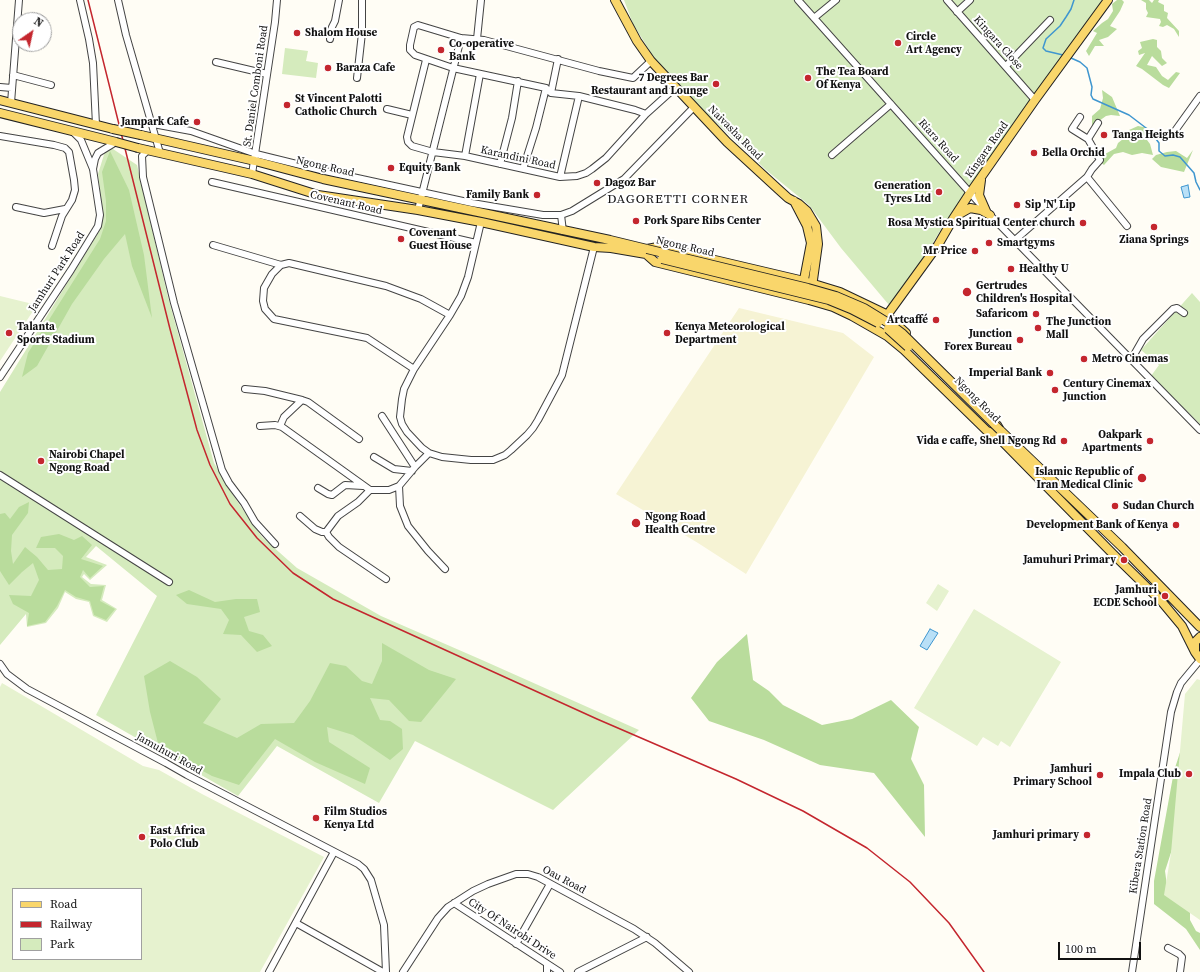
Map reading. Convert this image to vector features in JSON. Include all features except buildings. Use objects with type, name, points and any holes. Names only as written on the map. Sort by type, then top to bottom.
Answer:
[{"type":"main road","name":"Naivasha Road","points":[[615,0],[637,41],[651,61],[736,151],[777,188],[800,204],[807,211],[816,226],[818,244],[813,283]]},
{"type":"main road","name":"Kingara Road","points":[[876,330],[938,245],[970,193],[1035,100],[1108,0]]},
{"type":"main road","name":"Ngong Road","points":[[0,100],[157,140],[255,158],[323,179],[421,196],[563,231],[610,240],[646,252],[851,309],[886,328],[914,352],[997,432],[1122,547],[1200,627]]},
{"type":"main road","name":"Ngong Road","points":[[0,113],[138,148],[252,174],[318,195],[418,210],[481,222],[594,247],[646,252],[808,288],[836,296],[864,308],[903,334],[997,432]]},
{"type":"main road","points":[[982,177],[979,191],[988,213]]},
{"type":"main road","points":[[793,200],[807,226],[811,243],[800,295]]},
{"type":"main road","points":[[953,219],[970,208],[988,213]]},
{"type":"main road","name":"Ngong Road","points":[[646,252],[658,247],[713,260]]},
{"type":"main road","name":"Ngong Road","points":[[646,252],[655,262],[709,276],[800,295]]},
{"type":"main road","points":[[709,276],[713,260],[804,281]]},
{"type":"main road","name":"Ngong Road","points":[[804,281],[840,292],[887,315],[996,421],[997,432]]},
{"type":"main road","points":[[810,298],[813,283]]},
{"type":"main road","name":"Ngong Road","points":[[810,298],[833,307],[876,330],[904,350],[987,431],[997,432]]},
{"type":"main road","points":[[997,432],[1050,490],[1162,602],[1182,626],[1198,657]]},
{"type":"main road","points":[[1198,657],[1195,642],[1200,637]]},
{"type":"street","points":[[11,103],[19,0]]},
{"type":"street","points":[[80,0],[90,38],[93,63],[96,125]]},
{"type":"street","points":[[118,0],[126,35],[153,124],[160,153]]},
{"type":"street","name":"St. Daniel Comboni Road","points":[[252,174],[277,0]]},
{"type":"street","points":[[330,39],[339,0]]},
{"type":"street","points":[[357,78],[362,33],[362,0]]},
{"type":"street","points":[[477,39],[481,0]]},
{"type":"street","name":"Riara Road","points":[[798,0],[988,213],[1200,430]]},
{"type":"street","points":[[814,18],[836,0]]},
{"type":"street","name":"Kingara Close","points":[[947,0],[1035,100]]},
{"type":"street","points":[[957,12],[970,0]]},
{"type":"street","points":[[1006,66],[1050,20]]},
{"type":"street","points":[[646,114],[580,96],[551,93],[546,88],[518,81],[453,68],[426,60],[415,55],[410,50],[413,30],[415,26],[418,25],[461,38],[477,39],[558,59],[599,71],[633,78],[651,61]]},
{"type":"street","points":[[418,210],[461,38]]},
{"type":"street","points":[[551,93],[558,59]]},
{"type":"street","name":"Karandini Road","points":[[426,60],[407,137],[408,142],[412,146],[433,152],[465,156],[560,177],[577,176],[592,170],[606,158],[646,114],[676,87]]},
{"type":"street","points":[[216,62],[267,74]]},
{"type":"street","points":[[465,156],[480,74]]},
{"type":"street","points":[[14,75],[51,85]]},
{"type":"street","points":[[500,164],[512,118],[518,81]]},
{"type":"street","points":[[0,87],[12,88]]},
{"type":"street","points":[[524,169],[546,88]]},
{"type":"street","points":[[560,177],[580,96]]},
{"type":"street","points":[[1172,134],[1200,96]]},
{"type":"street","points":[[832,155],[891,104]]},
{"type":"street","points":[[421,196],[545,215],[561,215],[572,211],[624,179],[694,107]]},
{"type":"street","points":[[387,109],[412,114]]},
{"type":"street","points":[[1015,240],[1087,177],[1100,160],[1088,139],[1072,129],[1080,117]]},
{"type":"street","points":[[1088,139],[1098,123]]},
{"type":"street","points":[[153,124],[191,131],[255,158]]},
{"type":"street","name":"Jamhuri Park Road","points":[[0,377],[72,270],[99,223],[100,215],[93,169],[81,140],[73,132]]},
{"type":"street","points":[[0,136],[54,145],[65,148],[69,152],[75,190],[72,200],[62,216],[52,246]]},
{"type":"street","points":[[93,169],[98,153],[116,142]]},
{"type":"street","points":[[148,150],[142,156],[143,177],[174,303],[222,470],[229,483],[244,502],[255,522],[275,544]]},
{"type":"street","points":[[1087,177],[1127,226]]},
{"type":"street","name":"Covenant Road","points":[[212,182],[476,243]]},
{"type":"street","points":[[16,207],[44,213],[65,209]]},
{"type":"street","points":[[544,226],[545,215]]},
{"type":"street","points":[[561,215],[563,231]]},
{"type":"street","points":[[481,222],[465,287],[450,316],[414,368],[404,389],[400,417],[402,424],[416,442],[429,453],[442,457],[471,460],[493,460],[512,450],[527,435],[538,420],[562,374],[594,247]]},
{"type":"street","points":[[213,245],[281,265],[289,263],[386,286],[421,299],[450,316]]},
{"type":"street","points":[[281,265],[264,288],[265,309],[274,319],[370,339],[414,368]]},
{"type":"street","points":[[1131,360],[1143,340],[1173,309],[1177,308],[1184,313]]},
{"type":"street","points":[[245,389],[264,391],[308,402],[359,439]]},
{"type":"street","points":[[280,426],[284,417],[302,400]]},
{"type":"street","points":[[382,416],[413,469]]},
{"type":"street","points":[[260,426],[280,426],[367,488]]},
{"type":"street","points":[[318,488],[332,495],[345,484],[389,490],[399,486],[429,453]]},
{"type":"street","points":[[374,457],[394,469],[413,469]]},
{"type":"street","points":[[0,475],[168,582]]},
{"type":"street","points":[[399,486],[400,506],[408,526],[426,550],[445,569]]},
{"type":"street","points":[[326,532],[338,516],[358,502],[367,488]]},
{"type":"street","points":[[300,516],[315,529],[326,532]]},
{"type":"street","points":[[326,532],[339,547],[386,579]]},
{"type":"street","name":"Kibera Station Road","points":[[1132,972],[1171,712],[1181,683],[1198,657]]},
{"type":"street","name":"Jamuhuri Road","points":[[0,664],[7,674],[27,689],[166,763],[187,776],[358,864],[369,876],[384,925],[386,972]]},
{"type":"street","points":[[269,972],[334,852]]},
{"type":"street","name":"Oau Road","points":[[403,972],[441,914],[454,903],[488,884],[516,874],[528,874],[550,884],[647,937],[689,972]]},
{"type":"street","points":[[516,944],[550,884]]},
{"type":"street","name":"City Of Nairobi Drive","points":[[454,903],[560,972]]},
{"type":"street","points":[[296,923],[383,972]]},
{"type":"street","points":[[578,972],[647,937]]},
{"type":"street","points":[[1168,948],[1182,957],[1180,972]]},
{"type":"street","points":[[546,972],[547,964]]},
{"type":"shaded area","points":[[739,308],[843,333],[874,357],[746,574],[698,543],[616,494]]},
{"type":"green space","points":[[624,0],[1107,0],[943,226],[922,261],[889,305],[841,248],[809,205],[766,170],[698,105],[658,64],[633,24]]},
{"type":"green space","points":[[1117,0],[1122,0],[1124,2],[1110,26],[1117,29],[1108,37],[1099,40],[1104,46],[1095,46],[1089,56],[1086,51],[1097,33],[1093,31],[1108,19],[1113,11],[1112,4]]},
{"type":"green space","points":[[1141,0],[1149,0],[1152,3],[1154,0],[1159,0],[1158,2],[1164,5],[1164,11],[1168,13],[1167,18],[1179,31],[1179,37],[1174,29],[1167,25],[1163,27],[1159,26],[1161,22],[1160,19],[1146,17],[1148,13],[1146,3]]},
{"type":"green space","points":[[1153,39],[1157,40],[1157,47],[1161,51],[1162,58],[1167,63],[1162,66],[1152,56],[1147,65],[1156,67],[1162,76],[1168,80],[1176,72],[1180,73],[1169,88],[1136,66],[1145,53],[1139,55],[1138,51],[1142,48],[1140,42]]},
{"type":"green space","points":[[285,48],[308,51],[306,61],[318,63],[316,78],[282,74]]},
{"type":"green space","points":[[1102,90],[1112,97],[1120,116],[1106,116],[1092,126],[1092,116],[1100,109],[1103,98]]},
{"type":"green space","points":[[1138,126],[1153,129],[1144,136],[1150,144],[1153,155],[1142,153],[1132,155],[1123,152],[1114,154],[1104,165],[1096,159],[1116,148],[1118,143],[1128,135],[1129,130]]},
{"type":"green space","points":[[107,145],[137,165],[168,297],[214,463],[235,498],[262,537],[297,568],[381,616],[639,730],[553,810],[415,741],[379,803],[277,746],[238,796],[96,715],[157,596],[96,546],[86,557],[107,565],[90,580],[84,574],[82,577],[91,584],[106,585],[102,600],[117,609],[107,622],[93,616],[89,602],[76,599],[65,592],[58,608],[46,623],[27,627],[26,614],[0,645],[0,392],[100,230],[103,216],[98,174]]},
{"type":"green space","points":[[1193,150],[1184,172],[1161,167],[1152,159],[1156,155],[1176,151],[1187,158]]},
{"type":"green space","points":[[110,151],[129,190],[144,255],[152,318],[132,266],[125,234],[104,259],[72,304],[37,366],[22,377],[28,353],[100,239],[106,221],[106,201],[102,172]]},
{"type":"green space","points":[[1192,293],[1200,302],[1200,424],[1151,376],[1159,365],[1141,350]]},
{"type":"green space","name":"Talanta Sports Stadium","points":[[0,296],[37,305],[0,361]]},
{"type":"green space","points":[[29,502],[28,513],[12,535],[11,551],[13,564],[25,547],[37,557],[48,570],[62,569],[63,556],[55,548],[36,548],[41,537],[59,534],[74,540],[82,536],[92,545],[81,559],[103,566],[90,578],[83,570],[80,577],[90,587],[104,586],[100,601],[115,609],[106,620],[94,615],[90,601],[76,597],[65,590],[57,606],[45,622],[27,626],[29,613],[13,604],[9,595],[31,596],[39,580],[33,563],[9,585],[0,571],[0,514],[5,513],[10,519],[19,507]]},
{"type":"green space","points":[[938,584],[949,591],[937,611],[926,603]]},
{"type":"green space","points":[[189,590],[215,602],[236,599],[257,599],[260,612],[244,617],[249,631],[263,635],[272,646],[257,652],[241,635],[223,634],[229,620],[221,609],[187,604],[176,595]]},
{"type":"green space","points":[[974,609],[1061,662],[1010,747],[1001,741],[998,746],[983,737],[977,746],[914,708]]},
{"type":"green space","points":[[747,634],[753,680],[769,691],[783,705],[822,725],[852,719],[891,700],[919,727],[911,759],[924,785],[925,837],[874,773],[820,765],[764,740],[709,721],[691,698],[717,662]]},
{"type":"green space","points":[[382,643],[429,670],[456,679],[421,722],[409,721],[389,700],[370,698],[380,720],[390,721],[402,729],[403,749],[390,760],[353,735],[327,727],[329,742],[370,768],[365,784],[315,762],[275,739],[239,785],[212,776],[159,747],[150,712],[144,676],[170,661],[197,677],[221,699],[203,723],[237,738],[261,724],[294,723],[310,701],[330,663],[346,666],[362,681],[372,684],[382,661]]},
{"type":"green space","name":"Impala Club","points":[[1197,679],[1200,680],[1200,920],[1164,895],[1171,853],[1185,694]]},
{"type":"green space","name":"East Africa Polo Club","points":[[2,683],[143,766],[159,770],[324,857],[260,972],[0,972],[0,687]]},
{"type":"green space","points":[[1185,737],[1177,834],[1165,871],[1168,893],[1190,909],[1190,920],[1196,931],[1200,933],[1200,950],[1186,929],[1154,904],[1154,881],[1174,771]]},
{"type":"water","points":[[1188,185],[1190,197],[1184,198],[1181,187]]},
{"type":"water","points":[[930,629],[938,633],[927,650],[920,646]]},
{"type":"waterway","points":[[1063,55],[1046,51],[1043,48],[1046,39],[1060,26],[1066,17],[1074,0]]},
{"type":"waterway","points":[[1071,58],[1080,62],[1087,68],[1092,87],[1091,95],[1093,99],[1129,115],[1150,131],[1159,143],[1159,151],[1165,156],[1173,155],[1180,157],[1194,173],[1200,190]]},
{"type":"railway","points":[[88,0],[170,329],[197,430],[210,465],[230,504],[257,538],[293,573],[333,599],[597,719],[736,779],[803,811],[867,848],[910,882],[949,923],[984,972]]},
{"type":"place","name":"Shalom House","points":[[297,33]]},
{"type":"place","name":"Circle Art Agency","points":[[898,43]]},
{"type":"place","name":"Co-operative Bank","points":[[441,50]]},
{"type":"place","name":"Baraza Cafe","points":[[328,68]]},
{"type":"place","name":"The Tea Board Of Kenya","points":[[808,78]]},
{"type":"place","name":"7 Degrees Bar Restaurant and Lounge","points":[[716,84]]},
{"type":"place","name":"St Vincent Palotti Catholic Church","points":[[287,105]]},
{"type":"place","name":"Jampark Cafe","points":[[197,122]]},
{"type":"place","name":"Tanga Heights","points":[[1104,135]]},
{"type":"place","name":"Bella Orchid","points":[[1034,153]]},
{"type":"place","name":"Equity Bank","points":[[391,168]]},
{"type":"place","name":"Dagoz Bar","points":[[597,183]]},
{"type":"place","name":"Generation Tyres Ltd","points":[[939,192]]},
{"type":"place","name":"Family Bank","points":[[537,195]]},
{"type":"place","name":"Sip 'N' Lip","points":[[1017,205]]},
{"type":"place","name":"Pork Spare Ribs Center","points":[[636,221]]},
{"type":"place","name":"Rosa Mystica Spiritual Center church","points":[[1083,223]]},
{"type":"place","name":"Ziana Springs","points":[[1154,227]]},
{"type":"place","name":"Covenant Guest House","points":[[401,239]]},
{"type":"place","name":"Smartgyms","points":[[989,243]]},
{"type":"place","name":"Mr Price","points":[[975,251]]},
{"type":"place","name":"Healthy U","points":[[1011,269]]},
{"type":"place","name":"Gertrudes Children's Hospital","points":[[967,292]]},
{"type":"place","name":"Safaricom","points":[[1036,314]]},
{"type":"place","name":"Artcaffé","points":[[936,320]]},
{"type":"place","name":"The Junction Mall","points":[[1038,328]]},
{"type":"place","name":"Talanta Sports Stadium","points":[[9,333]]},
{"type":"place","name":"Kenya Meteorological Department","points":[[667,333]]},
{"type":"place","name":"Junction Forex Bureau","points":[[1020,340]]},
{"type":"place","name":"Metro Cinemas","points":[[1084,359]]},
{"type":"place","name":"Imperial Bank","points":[[1050,373]]},
{"type":"place","name":"Century Cinemax Junction","points":[[1055,390]]},
{"type":"place","name":"Vida e caffe, Shell Ngong Rd","points":[[1064,441]]},
{"type":"place","name":"Oakpark Apartments","points":[[1150,441]]},
{"type":"place","name":"Nairobi Chapel Ngong Road","points":[[41,461]]},
{"type":"place","name":"Islamic Republic of Iran Medical Clinic","points":[[1142,478]]},
{"type":"place","name":"Sudan Church","points":[[1115,506]]},
{"type":"place","name":"Ngong Road Health Centre","points":[[636,523]]},
{"type":"place","name":"Development Bank of Kenya","points":[[1176,525]]},
{"type":"place","name":"Jamuhuri Primary","points":[[1124,560]]},
{"type":"place","name":"Jamhuri ECDE School","points":[[1165,596]]},
{"type":"place","name":"Impala Club","points":[[1189,774]]},
{"type":"place","name":"Jamhuri Primary School","points":[[1100,775]]},
{"type":"place","name":"Film Studios Kenya Ltd","points":[[316,818]]},
{"type":"place","name":"Jamhuri primary","points":[[1087,835]]},
{"type":"place","name":"East Africa Polo Club","points":[[142,837]]},
{"type":"district","name":"DAGORETTI CORNER","points":[[678,200]]}]
